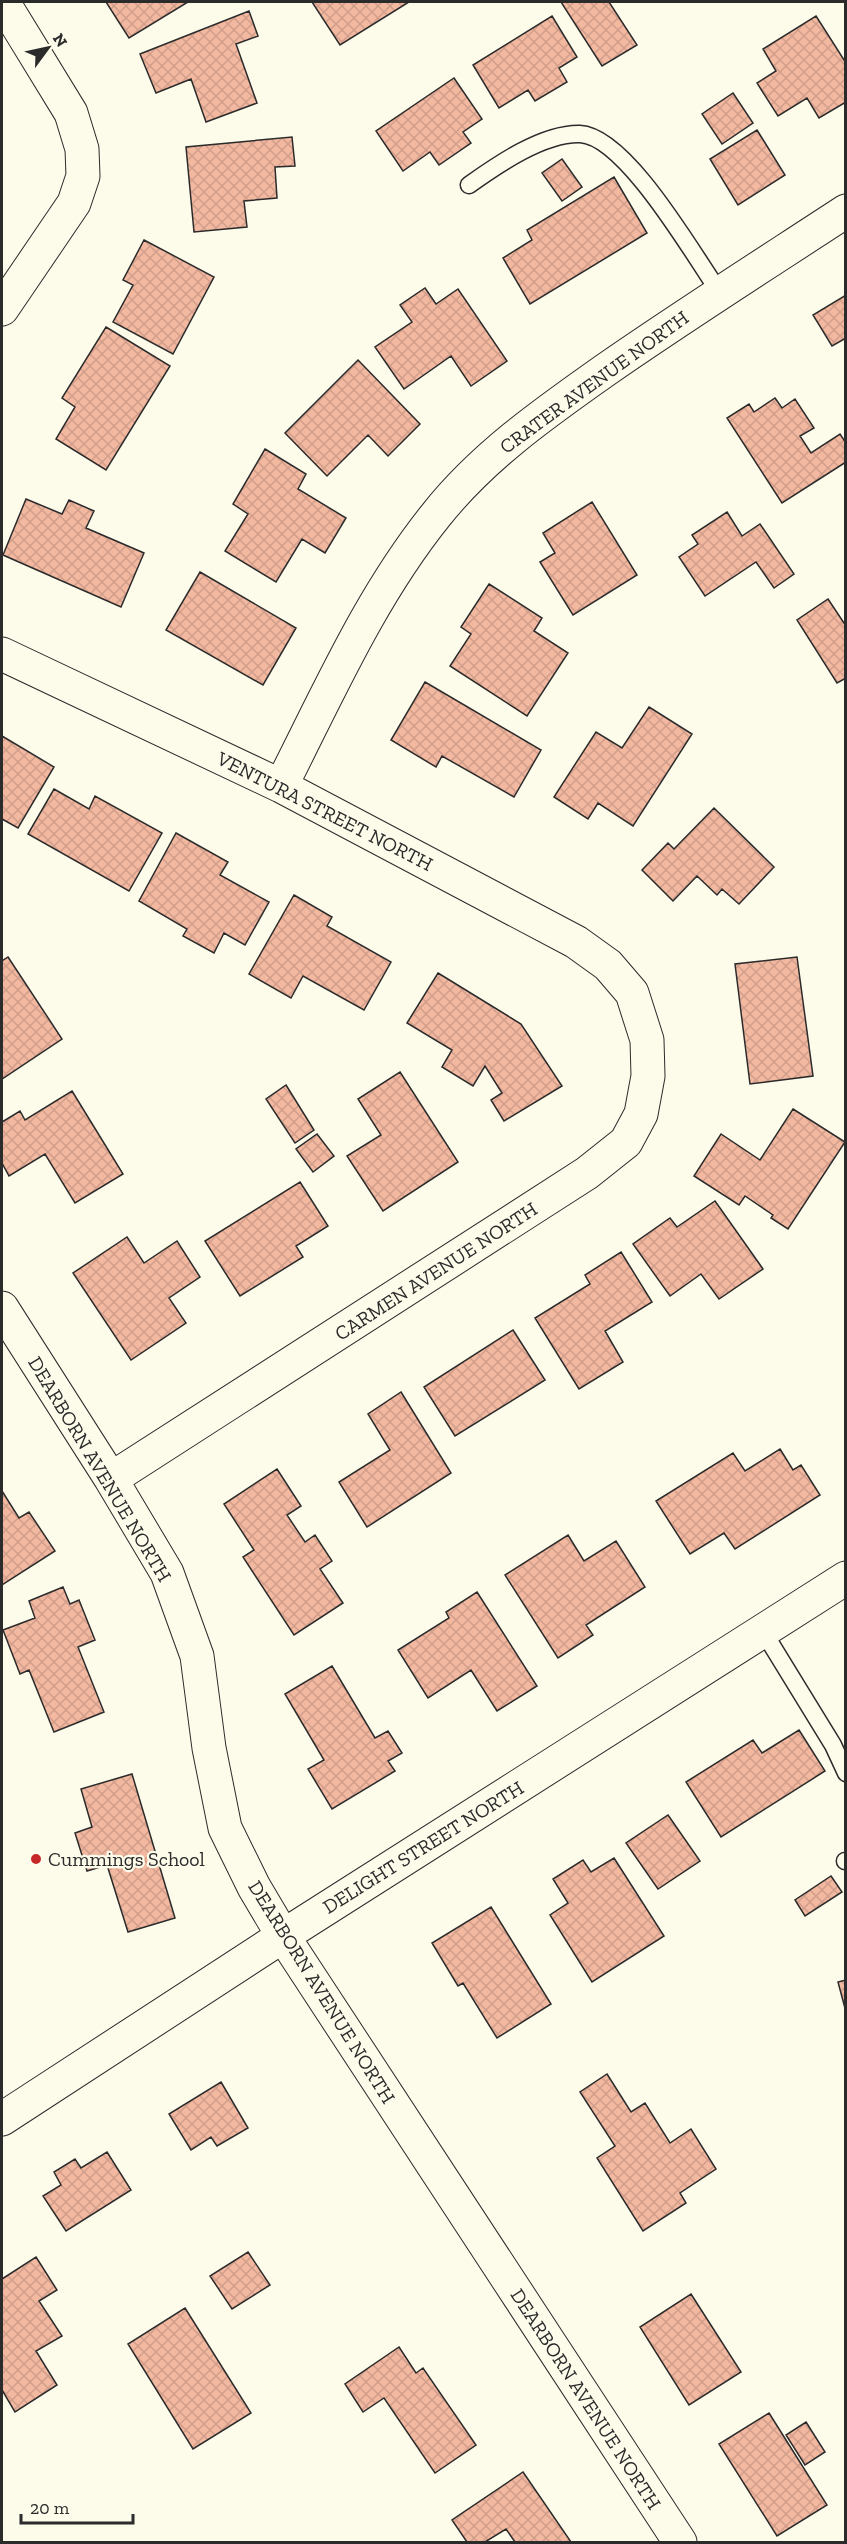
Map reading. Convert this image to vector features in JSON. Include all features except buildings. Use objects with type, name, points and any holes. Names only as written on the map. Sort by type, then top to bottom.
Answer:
[{"type":"street","points":[[2,309],[74,203],[83,176],[82,148],[71,113],[3,2]]},
{"type":"street","name":"CRATER AVENUE NORTH","points":[[281,786],[357,635],[403,558],[437,513],[492,456],[530,423],[644,343],[846,211]]},
{"type":"street","name":"VENTURA STREET NORTH","points":[[2,654],[281,786],[576,942],[608,964],[632,993]]},
{"type":"street","name":"CARMEN AVENUE NORTH","points":[[111,1479],[587,1173],[626,1142],[641,1114],[648,1076],[647,1040],[632,993]]},
{"type":"street","name":"DEARBORN AVENUE NORTH","points":[[2,1308],[111,1479],[167,1573],[197,1656],[209,1748],[225,1828],[254,1887],[283,1936],[680,2542]]},
{"type":"street","name":"DELIGHT STREET NORTH","points":[[2,2119],[283,1936],[846,1578]]},
{"type":"lane","points":[[469,185],[508,157],[554,139],[581,134],[603,142],[638,174],[720,293]]},
{"type":"lane","points":[[764,1630],[833,1745],[846,1773]]},
{"type":"place","name":"Cummings School","points":[[36,1859]]}]
